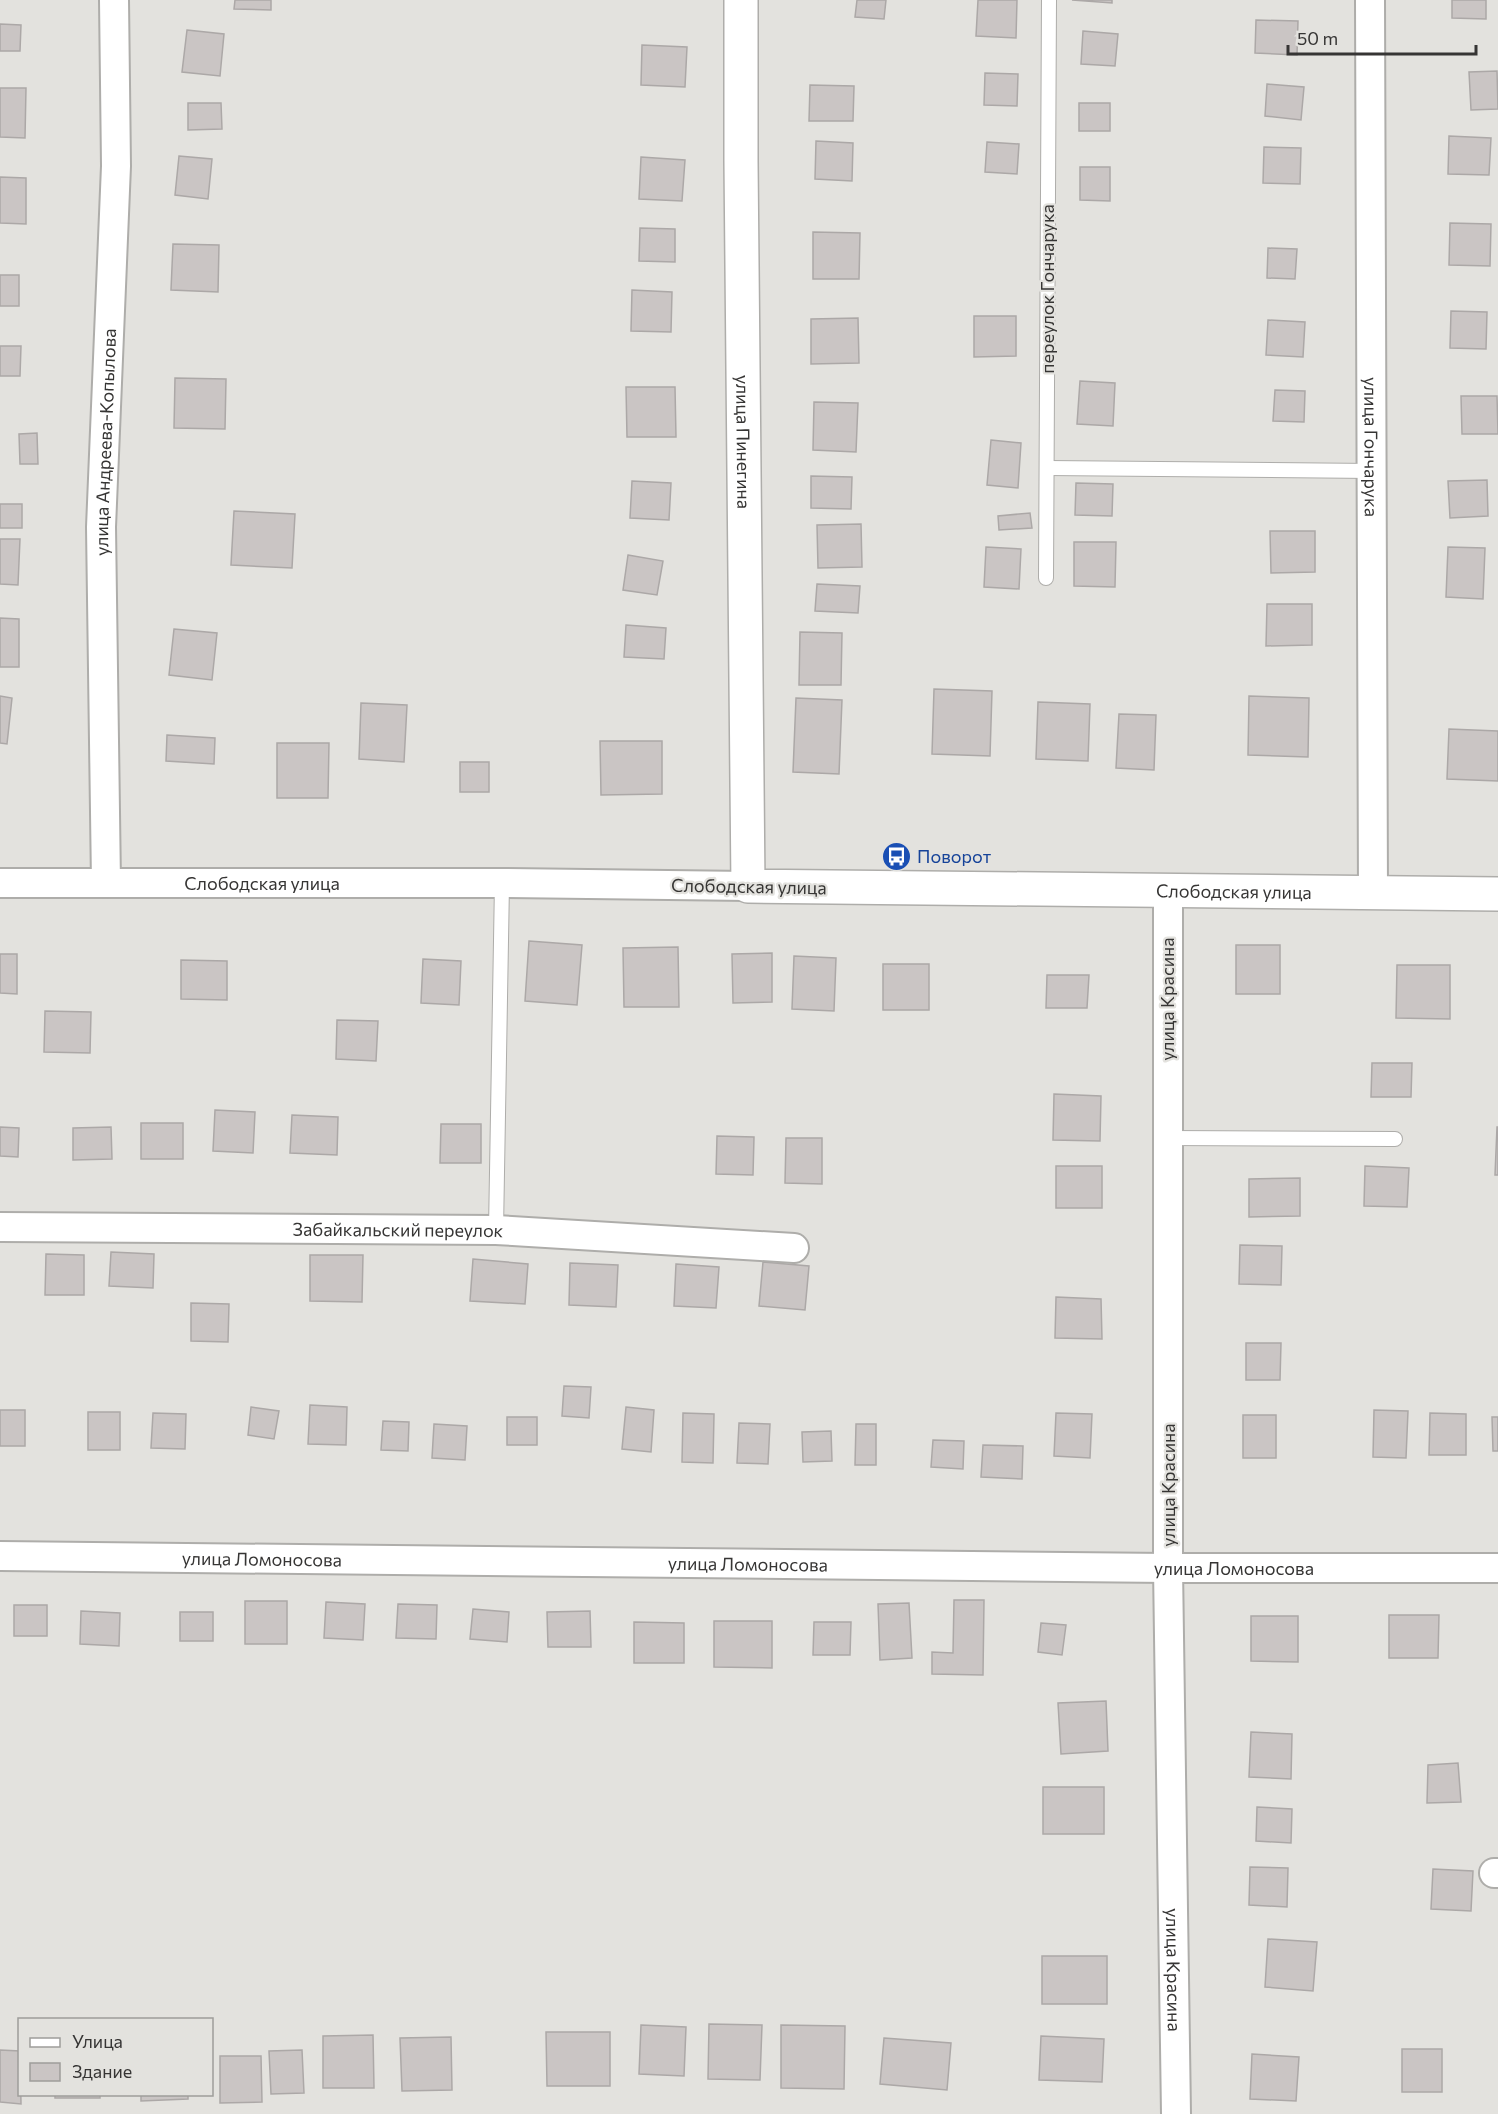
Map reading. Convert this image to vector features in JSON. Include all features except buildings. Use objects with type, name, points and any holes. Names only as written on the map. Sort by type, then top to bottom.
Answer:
[{"type":"street","name":"улица Андреева-Копылова","points":[[106,884],[101,526],[116,166],[114,0]]},
{"type":"street","name":"улица Пинегина","points":[[741,0],[748,886]]},
{"type":"street","name":"улица Гончарука","points":[[1370,0],[1373,894]]},
{"type":"street","name":"Слободская улица","points":[[0,883],[502,883],[1498,894]]},
{"type":"street","name":"улица Красина","points":[[1168,892],[1168,1568],[1176,2114]]},
{"type":"street","name":"Забайкальский переулок","points":[[0,1227],[496,1230],[794,1248]]},
{"type":"street","name":"улица Ломоносова","points":[[0,1556],[1168,1568],[1498,1568]]},
{"type":"lane","name":"переулок Гончарука","points":[[1046,578],[1049,0]]},
{"type":"lane","points":[[1047,468],[1373,471]]},
{"type":"lane","points":[[496,1230],[502,883]]},
{"type":"lane","points":[[1167,1138],[1395,1139]]},
{"type":"place","name":"Поворот","points":[[896,856]]}]
